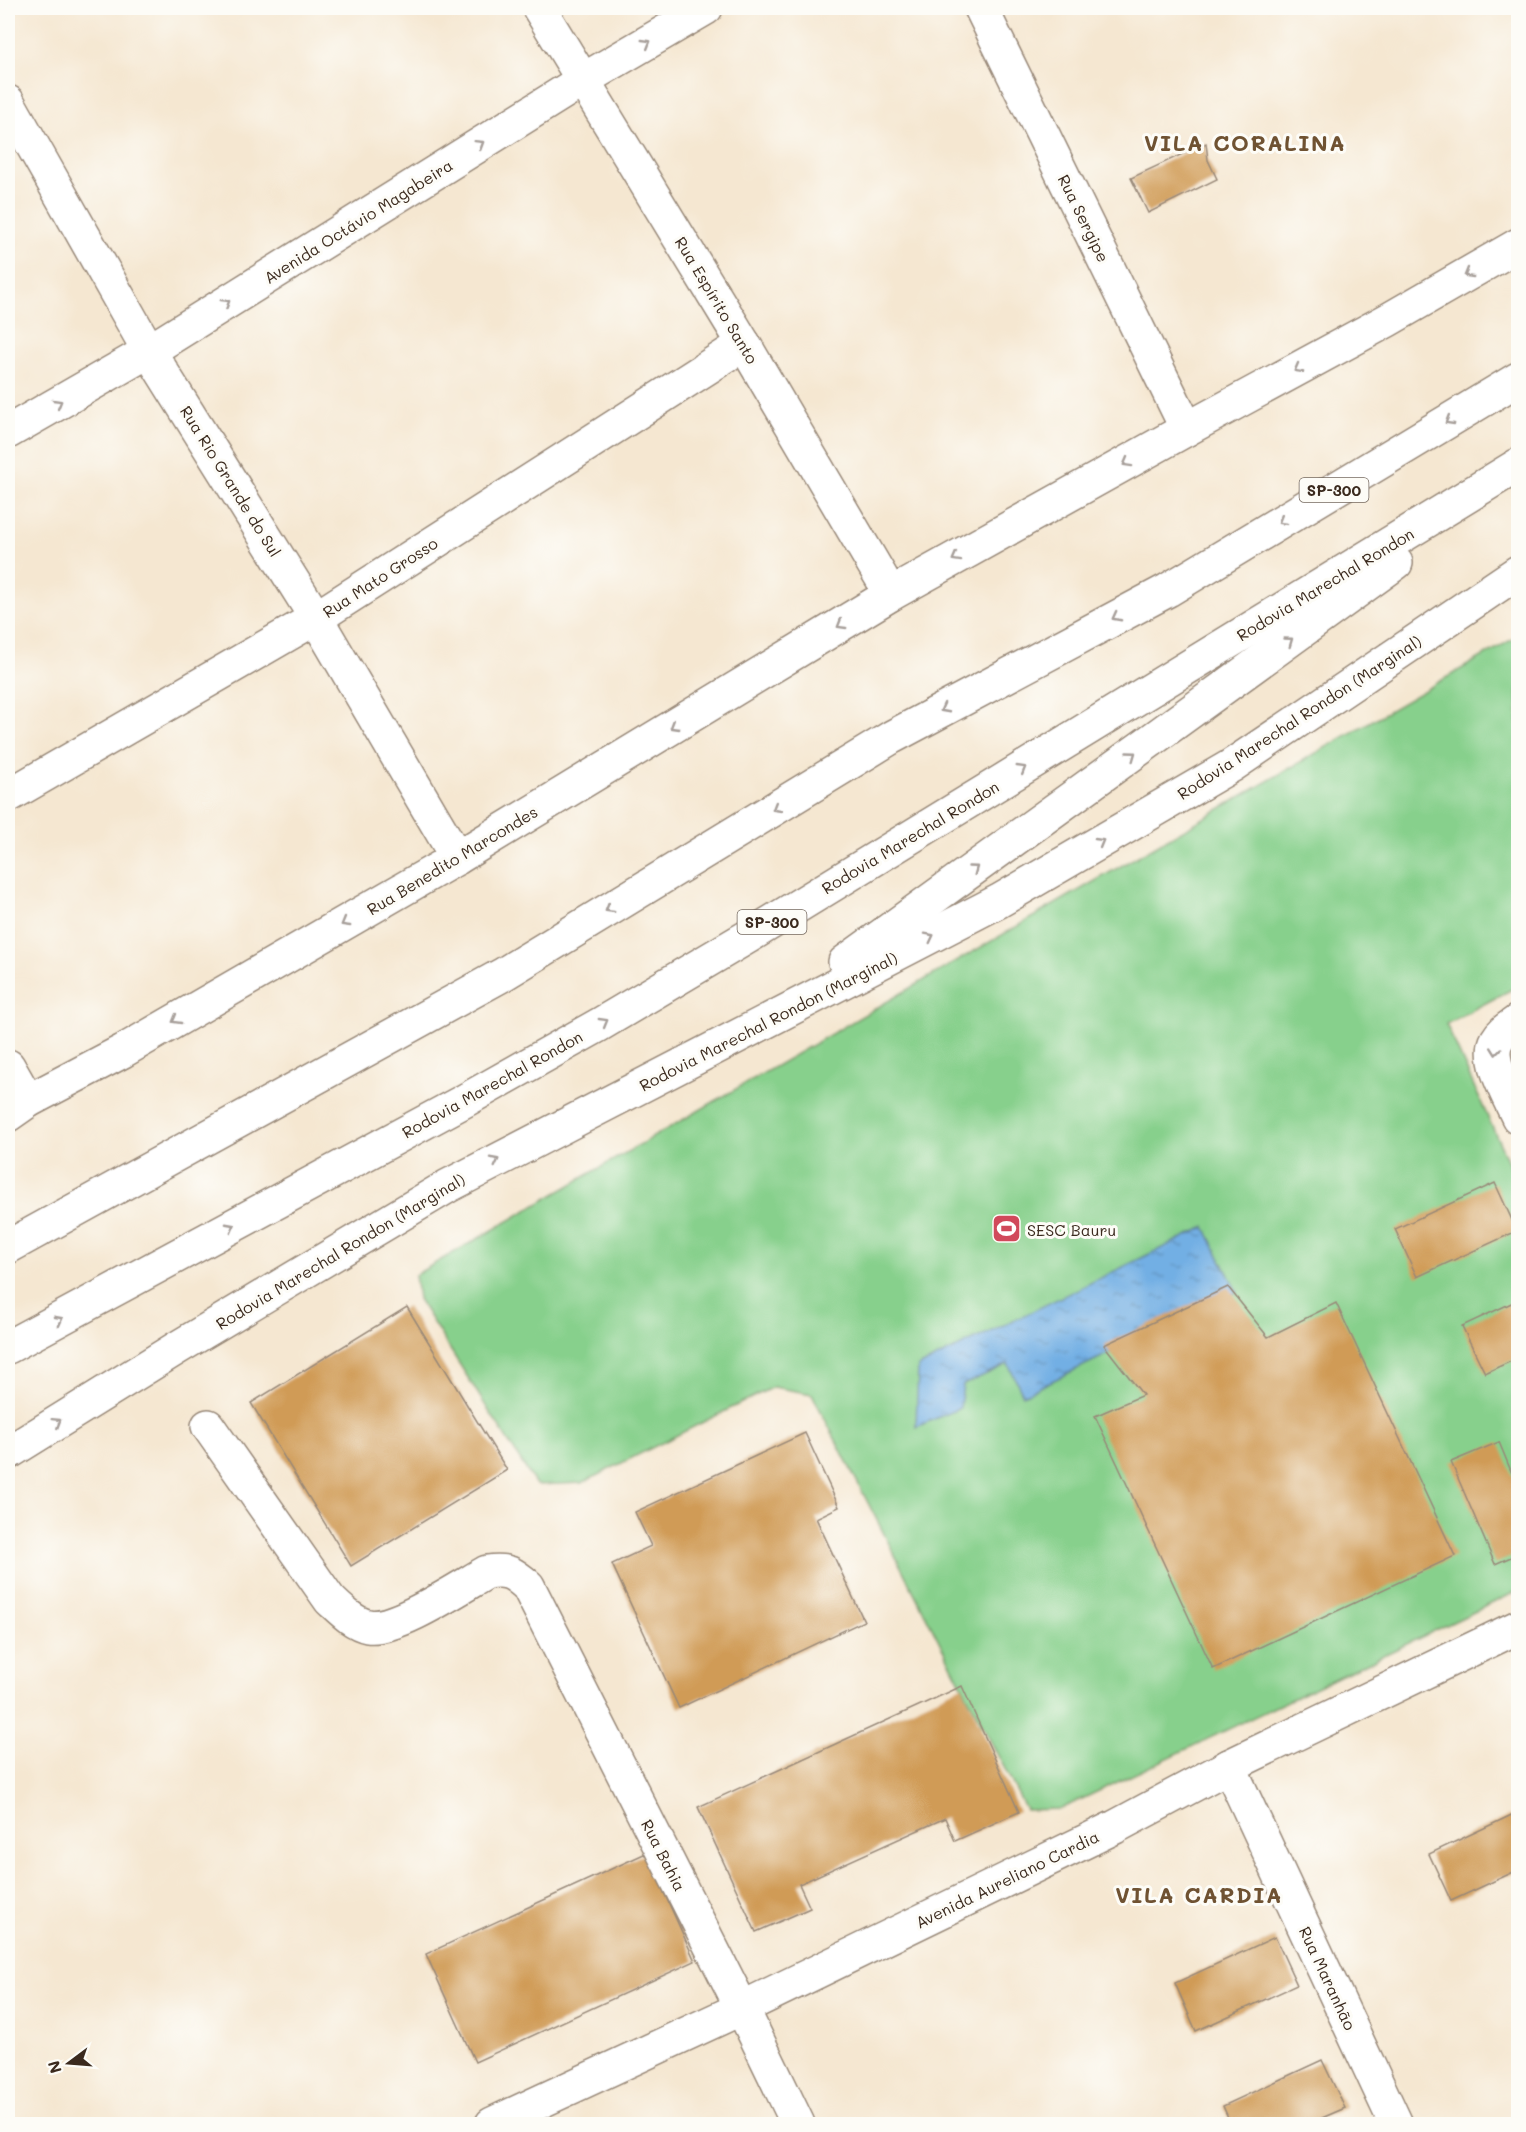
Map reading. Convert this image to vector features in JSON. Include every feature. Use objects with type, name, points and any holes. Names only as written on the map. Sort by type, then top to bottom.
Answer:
[{"type":"main road","name":"Rua Espírito Santo","points":[[539,8],[744,344],[891,594]]},
{"type":"main road","name":"Avenida Octávio Magabeira","points":[[8,432],[149,351],[583,80],[706,8]]},
{"type":"main road","name":"Rua Sergipe","points":[[981,8],[1187,429]]},
{"type":"main road","name":"Rua Rio Grande do Sul","points":[[8,102],[149,351],[316,618],[457,858]]},
{"type":"main road","name":"Rua Benedito Marcondes","points":[[18,1108],[123,1051],[457,858],[891,594],[1388,320],[1518,245]]},
{"type":"main road","name":"Rua Mato Grosso","points":[[8,796],[316,618],[744,344]]},
{"type":"main road","name":"SP-300","points":[[8,1247],[502,975],[892,737],[1168,590],[1518,379]]},
{"type":"main road","name":"Rodovia Marechal Rondon","points":[[8,1347],[464,1101],[609,1019],[769,924],[1518,465]]},
{"type":"main road","points":[[756,1027],[1518,475]]},
{"type":"main road","name":"Rodovia Marechal Rondon (Marginal)","points":[[8,1453],[177,1348],[448,1186],[999,901],[1231,766],[1518,572]]},
{"type":"main road","points":[[1512,1103],[1495,1062],[1495,1042],[1504,1031],[1518,1021]]},
{"type":"main road","points":[[8,1066],[18,1108]]},
{"type":"main road","name":"Rua Bahia","points":[[208,1426],[330,1600],[351,1619],[369,1626],[385,1625],[406,1618],[487,1572],[499,1570],[512,1573],[528,1586],[798,2124]]},
{"type":"main road","name":"Avenida Aureliano Cardia","points":[[492,2124],[741,2008],[1115,1827],[1229,1766],[1518,1627]]},
{"type":"main road","name":"Rua Maranhão","points":[[1229,1766],[1396,2124]]},
{"type":"green space","name":"SESC Bauru","points":[[1518,636],[1518,986],[1446,1024],[1518,1184],[1518,1591],[1061,1809],[1026,1810],[812,1394],[773,1387],[582,1483],[536,1485],[418,1299],[415,1275]]},
{"type":"water","points":[[1205,1227],[1237,1292],[1023,1395],[1008,1364],[963,1385],[960,1408],[916,1427],[918,1367]]},
{"type":"building","points":[[1206,143],[1208,160],[1217,179],[1148,213],[1131,178]]},
{"type":"building","points":[[1495,1183],[1517,1231],[1417,1277],[1395,1229]]},
{"type":"building","points":[[1228,1287],[1268,1337],[1336,1303],[1455,1556],[1213,1669],[1095,1416],[1143,1395],[1104,1345]]},
{"type":"building","points":[[1518,1300],[1518,1358],[1485,1373],[1462,1326]]},
{"type":"building","points":[[407,1307],[507,1470],[351,1566],[251,1403]]},
{"type":"building","points":[[805,1433],[839,1507],[816,1518],[864,1621],[679,1708],[612,1564],[651,1546],[635,1512]]},
{"type":"building","points":[[1499,1442],[1518,1488],[1518,1554],[1495,1564],[1451,1462]]},
{"type":"building","points":[[962,1686],[1019,1812],[955,1841],[945,1818],[799,1884],[810,1908],[756,1932],[698,1807]]},
{"type":"building","points":[[1518,1812],[1518,1870],[1451,1901],[1429,1854]]},
{"type":"building","points":[[646,1853],[695,1961],[475,2062],[426,1954]]},
{"type":"building","points":[[1275,1937],[1297,1985],[1196,2031],[1175,1983]]},
{"type":"building","points":[[1322,2060],[1345,2108],[1308,2124],[1231,2124],[1223,2106]]},
{"type":"place","name":"SESC Bauru","points":[[1006,1229]]},
{"type":"district","name":"VILA CORALINA","points":[[1245,142]]},
{"type":"district","name":"VILA CARDIA","points":[[1199,1894]]}]
